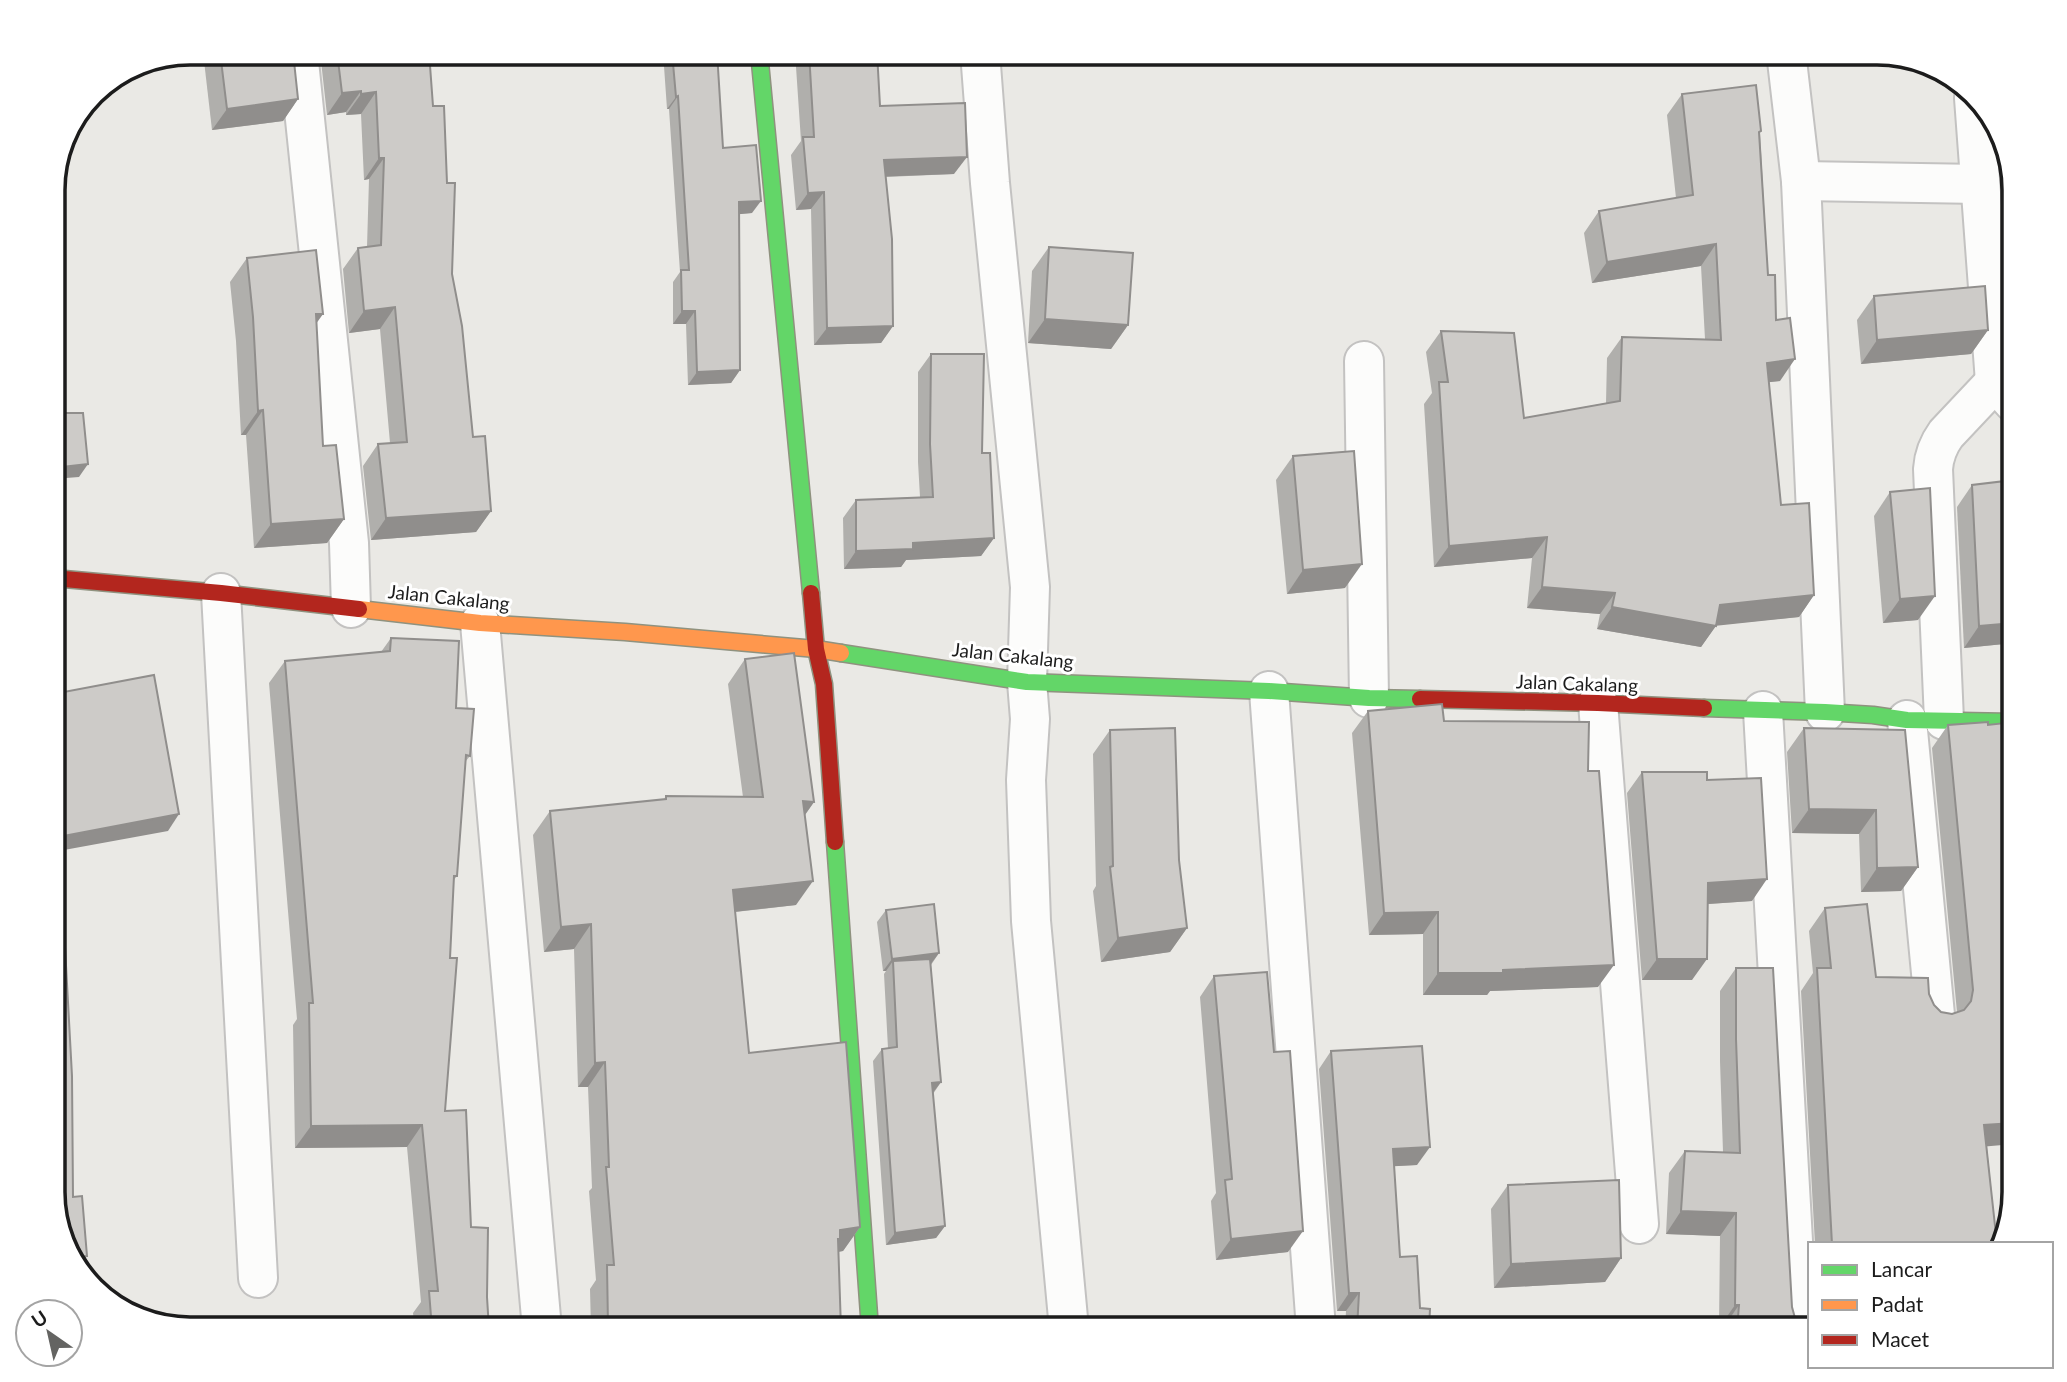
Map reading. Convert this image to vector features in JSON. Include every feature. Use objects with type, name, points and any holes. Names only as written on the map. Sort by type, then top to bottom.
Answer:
[{"type":"street","points":[[299,65],[349,543],[351,608]]},
{"type":"street","points":[[760,65],[816,649],[824,684],[869,1317]]},
{"type":"street","points":[[981,65],[991,197],[1030,587],[1027,682],[1030,719],[1026,780],[1031,920],[1068,1317]]},
{"type":"street","points":[[1788,65],[1801,181],[1825,712]]},
{"type":"street","points":[[1975,113],[1980,184],[2002,367]]},
{"type":"street","points":[[1801,181],[1980,184]]},
{"type":"street","points":[[1364,361],[1369,698]]},
{"type":"street","points":[[1935,1016],[1926,720],[1934,456],[1946,434],[2002,394]]},
{"type":"street","name":"Jalan Cakalang","points":[[65,579],[221,593],[480,623],[625,632],[816,649],[1027,682],[1269,691],[1369,698],[1825,712],[1926,720],[2002,722]]},
{"type":"street","points":[[221,593],[258,1278]]},
{"type":"street","points":[[480,623],[541,1317]]},
{"type":"street","points":[[1269,691],[1316,1317]]},
{"type":"street","points":[[1598,703],[1639,1224]]},
{"type":"street","points":[[1763,712],[1797,1317]]},
{"type":"building","points":[[222,65],[294,65],[298,99],[227,109]]},
{"type":"building","points":[[339,65],[430,65],[433,106],[444,106],[447,183],[455,183],[452,274],[462,326],[473,437],[485,436],[491,511],[386,518],[378,444],[407,442],[395,307],[364,311],[358,248],[381,245],[384,158],[379,158],[376,92],[342,93]]},
{"type":"building","points":[[673,65],[718,65],[723,148],[756,145],[761,201],[739,202],[740,370],[697,372],[695,311],[682,311],[681,270],[689,270],[678,96],[676,97]]},
{"type":"building","points":[[810,65],[878,65],[880,106],[965,103],[967,157],[884,160],[892,239],[893,326],[827,328],[824,192],[808,193],[803,137],[814,137]]},
{"type":"building","points":[[1756,85],[1768,275],[1775,275],[1776,320],[1790,318],[1795,359],[1767,363],[1781,505],[1809,503],[1814,595],[1720,605],[1716,626],[1612,607],[1615,593],[1542,587],[1547,537],[1449,546],[1439,382],[1448,382],[1441,331],[1514,333],[1524,418],[1620,401],[1622,337],[1721,340],[1716,244],[1607,262],[1599,211],[1693,195],[1682,94]]},
{"type":"building","points":[[1049,247],[1133,253],[1128,325],[1045,319]]},
{"type":"building","points":[[316,250],[323,314],[316,314],[323,446],[336,445],[344,519],[271,524],[263,410],[258,411],[247,258]]},
{"type":"building","points":[[1985,286],[1988,330],[1877,340],[1874,296]]},
{"type":"building","points":[[931,354],[984,354],[982,453],[990,453],[994,538],[913,543],[913,549],[856,551],[856,500],[933,497],[930,444]]},
{"type":"building","points":[[65,413],[83,413],[88,464],[65,467]]},
{"type":"building","points":[[1354,451],[1362,564],[1303,570],[1293,456]]},
{"type":"building","points":[[2002,481],[2002,624],[1979,626],[1972,485]]},
{"type":"building","points":[[1930,488],[1935,596],[1900,599],[1890,492]]},
{"type":"building","points":[[391,638],[459,641],[456,708],[474,709],[470,756],[466,755],[457,876],[454,876],[450,958],[457,958],[445,1111],[466,1110],[471,1227],[488,1228],[488,1317],[431,1317],[429,1291],[438,1291],[422,1125],[311,1126],[309,1003],[313,1003],[285,661],[390,651]]},
{"type":"building","points":[[794,653],[814,802],[803,801],[813,881],[733,890],[749,1053],[846,1042],[860,1227],[840,1230],[838,1239],[841,1317],[608,1317],[607,1265],[614,1265],[606,1167],[609,1167],[605,1062],[595,1063],[591,924],[561,927],[550,811],[666,799],[666,796],[763,797],[745,659]]},
{"type":"building","points":[[154,675],[179,814],[65,836],[65,692]]},
{"type":"building","points":[[1442,704],[1444,721],[1589,722],[1588,771],[1599,771],[1614,965],[1503,970],[1503,973],[1438,973],[1438,912],[1384,913],[1368,711]]},
{"type":"building","points":[[2002,723],[2002,1124],[1984,1125],[1996,1232],[1992,1242],[1832,1242],[1817,968],[1831,968],[1825,908],[1867,904],[1876,977],[1928,978],[1929,994],[1941,1012],[1952,1014],[1964,1010],[1971,1001],[1973,990],[1948,725]]},
{"type":"building","points":[[1175,728],[1179,860],[1187,928],[1118,938],[1110,867],[1113,866],[1110,730]]},
{"type":"building","points":[[1804,728],[1905,730],[1918,867],[1877,868],[1876,810],[1809,809]]},
{"type":"building","points":[[1642,772],[1707,772],[1707,780],[1761,778],[1767,879],[1708,883],[1707,959],[1657,959]]},
{"type":"building","points":[[934,904],[939,953],[892,959],[886,910]]},
{"type":"building","points":[[65,947],[72,1076],[73,1197],[82,1196],[87,1256],[83,1256],[74,1240],[65,1200]]},
{"type":"building","points":[[930,959],[941,1082],[932,1083],[945,1226],[895,1233],[882,1049],[897,1047],[893,961]]},
{"type":"building","points":[[1736,968],[1773,968],[1792,1307],[1795,1317],[1738,1317],[1739,1305],[1735,1305],[1736,1213],[1681,1211],[1685,1151],[1740,1153]]},
{"type":"building","points":[[1267,972],[1274,1052],[1290,1051],[1303,1231],[1231,1239],[1225,1180],[1232,1179],[1214,976]]},
{"type":"building","points":[[1422,1046],[1430,1147],[1393,1149],[1400,1257],[1417,1256],[1420,1308],[1430,1309],[1430,1317],[1358,1317],[1359,1293],[1349,1293],[1331,1051]]},
{"type":"building","points":[[1619,1180],[1621,1258],[1511,1264],[1508,1185]]},
{"type":"traffic: fast","points":[[760,65],[811,593]]},
{"type":"traffic: fast","points":[[841,653],[1027,682],[1420,699]]},
{"type":"traffic: fast","points":[[1704,708],[1825,712],[1907,720],[2002,722]]},
{"type":"traffic: fast","points":[[835,842],[869,1317]]},
{"type":"traffic: slow","points":[[359,609],[480,623],[625,632],[841,653]]},
{"type":"traffic: jam","points":[[65,579],[359,609]]},
{"type":"traffic: jam","points":[[811,593],[816,649],[824,684],[835,842]]},
{"type":"traffic: jam","points":[[1420,699],[1704,708]]}]
